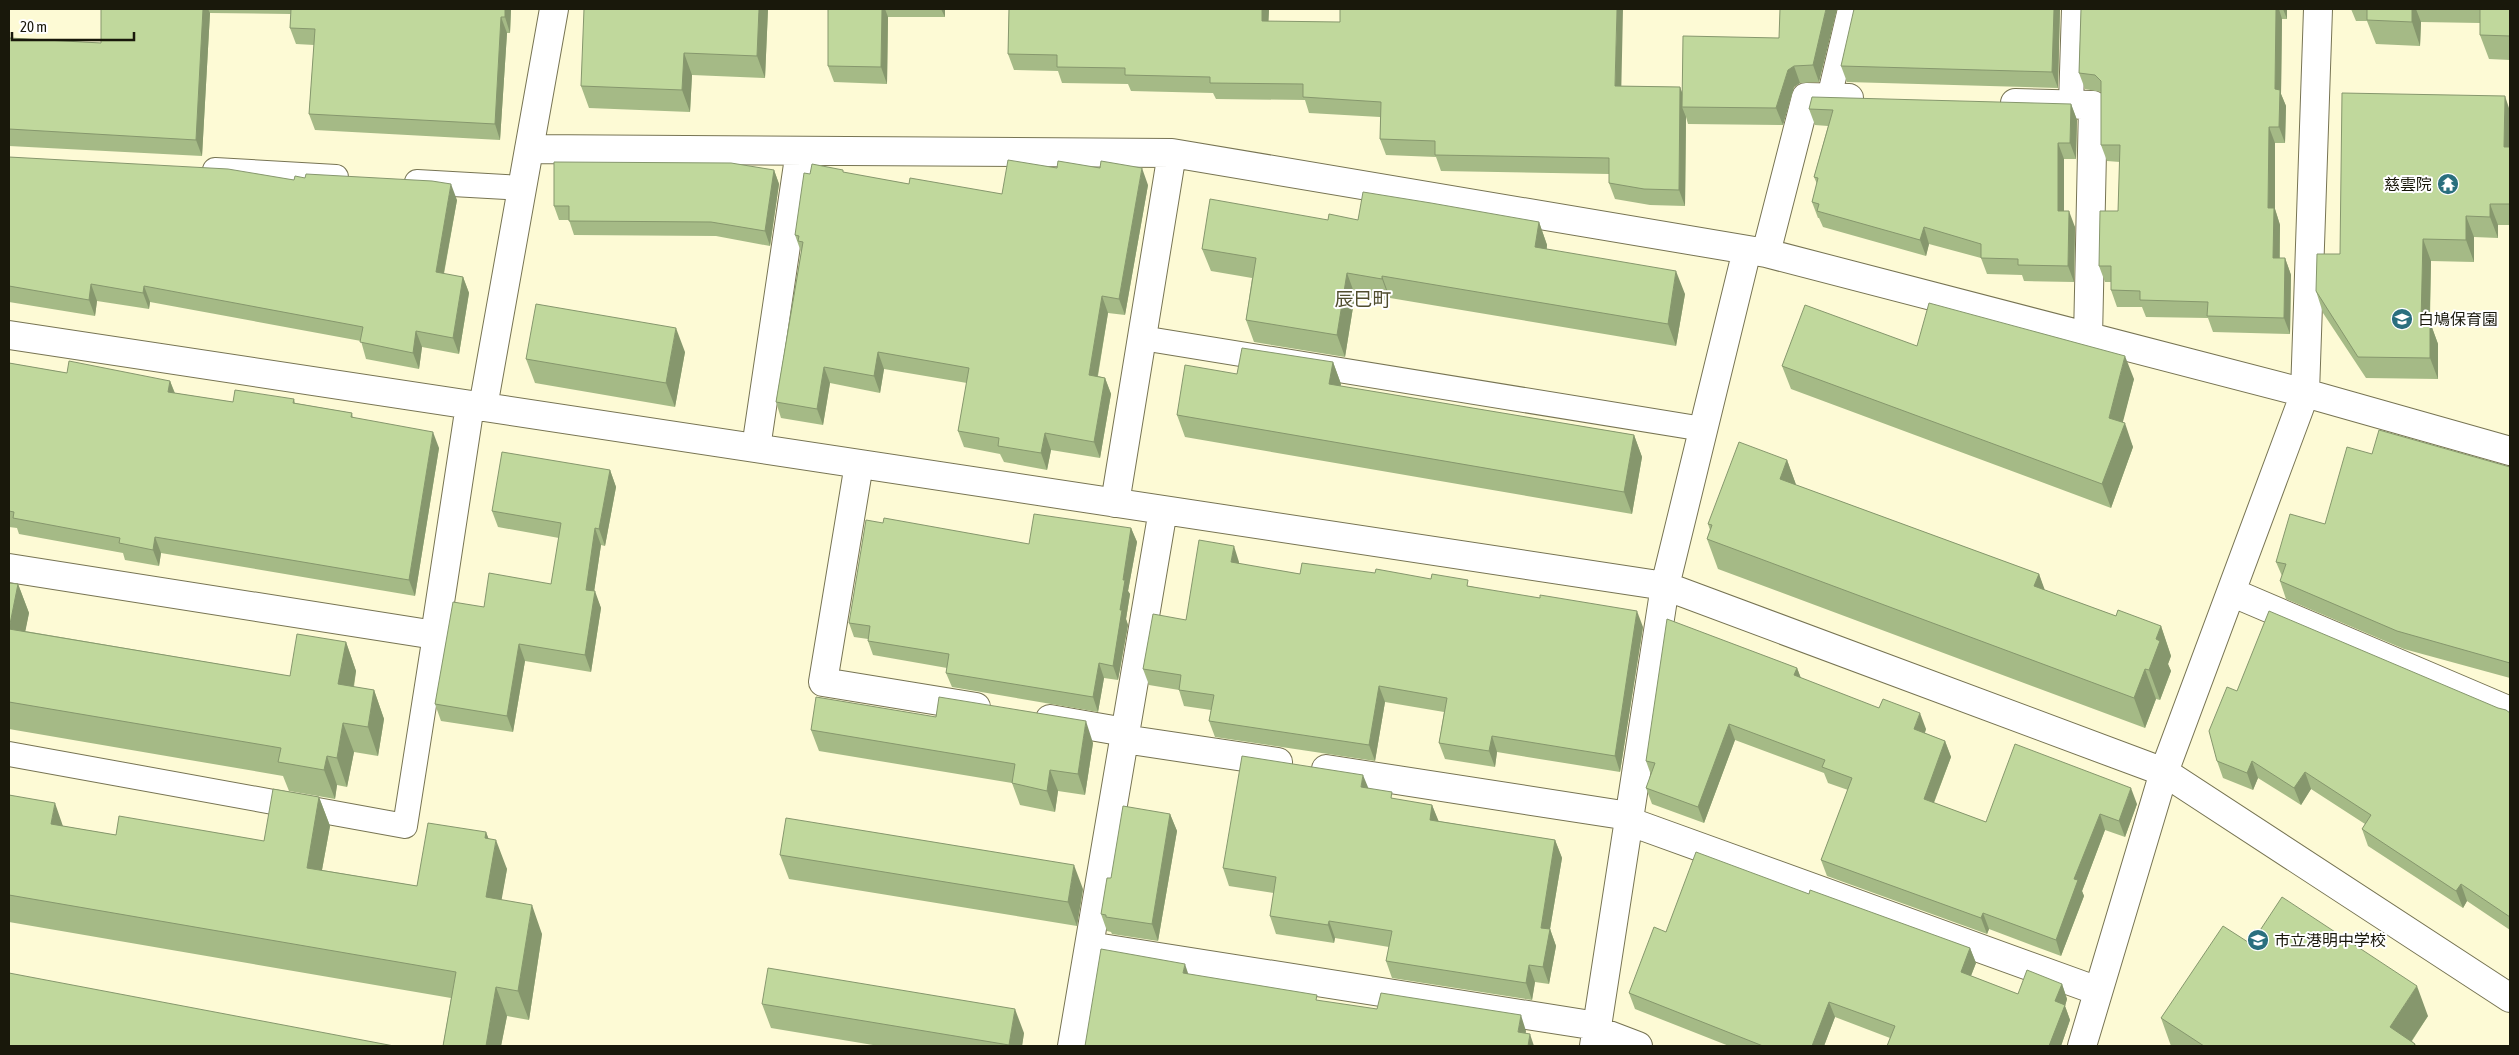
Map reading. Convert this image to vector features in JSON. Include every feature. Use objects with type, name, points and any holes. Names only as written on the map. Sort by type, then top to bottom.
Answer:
[{"type":"street","points":[[9,568],[435,635],[477,406],[523,188],[554,9]]},
{"type":"street","points":[[2082,1046],[2164,772],[2305,393],[2318,9]]},
{"type":"street","points":[[1596,1034],[1665,586],[1703,429],[1756,251],[1806,97],[1877,99]]},
{"type":"street","points":[[1994,102],[2092,105],[2088,338]]},
{"type":"street","points":[[529,149],[1172,154],[1756,251],[2305,393],[2510,451]]},
{"type":"street","points":[[756,448],[800,151]]},
{"type":"street","points":[[1115,503],[1172,154]]},
{"type":"street","points":[[9,335],[1665,586],[2164,772],[2510,998]]},
{"type":"street","points":[[859,464],[823,682],[999,711]]},
{"type":"street","points":[[1072,1046],[1163,510]]},
{"type":"street","points":[[2231,592],[2510,711]]},
{"type":"street","points":[[1028,716],[1125,735],[1629,818],[2098,991]]},
{"type":"street","points":[[1089,946],[1596,1034],[1638,1046]]},
{"type":"lane","points":[[1829,98],[1850,9]]},
{"type":"lane","points":[[2071,104],[2074,9]]},
{"type":"lane","points":[[196,169],[355,178]]},
{"type":"lane","points":[[394,181],[523,188]]},
{"type":"lane","points":[[1142,338],[1703,429]]},
{"type":"lane","points":[[9,754],[405,826],[435,635]]},
{"type":"building","points":[[101,9],[203,9],[196,140],[9,129],[9,38],[101,43]]},
{"type":"building","points":[[291,9],[505,9],[505,17],[501,17],[495,124],[309,114],[315,29],[290,28]]},
{"type":"building","points":[[584,9],[759,9],[757,56],[684,53],[682,90],[581,86]]},
{"type":"building","points":[[828,9],[882,9],[881,67],[828,66]]},
{"type":"building","points":[[1009,9],[1262,9],[1262,21],[1340,22],[1340,9],[1617,9],[1615,86],[1680,87],[1679,190],[1644,189],[1609,183],[1609,158],[1435,155],[1435,141],[1380,139],[1381,102],[1303,97],[1303,84],[1210,83],[1210,77],[1125,75],[1125,68],[1057,67],[1057,55],[1008,54]]},
{"type":"building","points":[[1780,9],[1826,9],[1813,65],[1794,66],[1788,70],[1776,108],[1682,107],[1683,36],[1779,38]]},
{"type":"building","points":[[1854,9],[2054,9],[2052,72],[1841,66]]},
{"type":"building","points":[[2081,9],[2276,9],[2275,89],[2280,90],[2279,127],[2269,127],[2268,208],[2274,208],[2273,258],[2285,258],[2284,318],[2207,316],[2208,302],[2140,300],[2140,291],[2111,290],[2111,266],[2099,266],[2100,211],[2118,211],[2120,145],[2101,145],[2101,81],[2095,75],[2079,73]]},
{"type":"building","points":[[2367,9],[2412,9],[2412,22],[2367,20]]},
{"type":"building","points":[[2480,9],[2510,9],[2510,36],[2480,35]]},
{"type":"building","points":[[2342,93],[2505,96],[2504,147],[2510,147],[2510,204],[2490,204],[2490,217],[2466,216],[2466,240],[2423,239],[2421,322],[2430,322],[2430,358],[2358,357],[2316,291],[2317,254],[2340,254]]},
{"type":"building","points":[[1812,97],[2071,104],[2070,143],[2058,143],[2058,211],[2069,211],[2068,266],[2018,265],[2018,259],[1981,258],[1981,244],[1924,227],[1920,240],[1817,211],[1819,204],[1812,202],[1818,178],[1814,177],[1833,110],[1809,109]]},
{"type":"building","points":[[9,157],[228,169],[294,180],[295,176],[305,178],[306,174],[432,181],[451,184],[436,272],[463,277],[453,338],[416,331],[413,353],[360,342],[363,327],[144,286],[143,293],[91,284],[89,300],[9,286]]},
{"type":"building","points":[[1008,160],[1057,168],[1058,161],[1100,168],[1101,161],[1142,168],[1119,299],[1102,296],[1089,375],[1105,378],[1094,442],[1045,433],[1041,453],[998,446],[999,438],[958,431],[969,368],[878,352],[874,376],[824,367],[817,409],[776,402],[803,242],[798,241],[799,236],[795,235],[804,173],[810,174],[812,164],[843,170],[843,172],[909,184],[910,178],[1002,194]]},
{"type":"building","points":[[554,162],[731,163],[774,170],[765,231],[711,222],[569,221],[569,206],[554,206]]},
{"type":"building","points":[[1363,192],[1539,222],[1535,247],[1676,271],[1668,324],[1382,276],[1382,279],[1347,273],[1337,335],[1246,320],[1256,258],[1202,249],[1210,199],[1328,220],[1329,214],[1358,220]]},
{"type":"building","points":[[1929,303],[2125,356],[2109,418],[2125,423],[2102,484],[1782,366],[1805,305],[1917,346]]},
{"type":"building","points":[[536,304],[676,328],[666,383],[526,359]]},
{"type":"building","points":[[1242,348],[1333,362],[1329,384],[1634,435],[1624,492],[1177,415],[1185,365],[1237,374]]},
{"type":"building","points":[[69,361],[170,381],[168,392],[233,402],[235,390],[294,399],[293,403],[352,413],[351,417],[433,432],[409,580],[155,537],[153,550],[119,543],[120,538],[13,518],[14,512],[9,511],[9,363],[67,373]]},
{"type":"building","points":[[2379,430],[2510,467],[2510,663],[2397,631],[2280,581],[2286,564],[2276,562],[2290,514],[2325,524],[2347,447],[2372,454]]},
{"type":"building","points":[[1739,442],[1787,460],[1780,479],[2039,574],[2034,586],[2116,616],[2118,610],[2161,626],[2156,639],[2160,641],[2149,670],[2145,669],[2134,698],[1707,539],[1712,525],[1708,524]]},
{"type":"building","points":[[502,452],[610,470],[599,529],[595,528],[586,590],[595,591],[585,655],[519,644],[507,716],[435,704],[453,602],[484,607],[489,573],[551,584],[561,523],[492,511]]},
{"type":"building","points":[[1034,514],[1131,528],[1123,580],[1125,580],[1120,610],[1122,610],[1113,666],[1099,663],[1093,697],[946,673],[949,654],[868,641],[870,626],[849,623],[866,520],[883,523],[884,518],[1029,544]]},
{"type":"building","points":[[1199,540],[1234,546],[1231,562],[1300,574],[1302,563],[1375,573],[1376,569],[1431,579],[1432,574],[1468,580],[1467,586],[1540,598],[1540,595],[1637,611],[1615,756],[1492,736],[1489,751],[1439,743],[1447,698],[1379,686],[1369,745],[1209,721],[1214,695],[1179,690],[1181,675],[1143,669],[1153,614],[1186,620]]},
{"type":"building","points":[[9,583],[18,584],[9,629]]},
{"type":"building","points":[[2269,611],[2510,713],[2510,917],[2461,884],[2456,891],[2362,829],[2371,815],[2305,772],[2294,788],[2252,761],[2247,773],[2217,761],[2209,731],[2227,687],[2237,691]]},
{"type":"building","points":[[1667,619],[1797,668],[1794,675],[1879,708],[1883,699],[1920,713],[1914,729],[1945,741],[1924,799],[1986,822],[2015,744],[2131,788],[2119,821],[2100,814],[2074,879],[2078,880],[2056,940],[1983,913],[1981,918],[1821,860],[1852,778],[1822,767],[1825,760],[1729,724],[1698,807],[1646,788],[1655,763],[1646,761]]},
{"type":"building","points":[[9,629],[290,676],[297,634],[346,642],[338,684],[374,690],[368,727],[343,723],[337,758],[327,756],[324,770],[278,762],[281,748],[9,702]]},
{"type":"building","points":[[816,697],[936,717],[939,697],[1086,721],[1078,774],[1050,770],[1047,791],[1012,783],[1015,764],[811,730]]},
{"type":"building","points":[[1242,756],[1363,775],[1361,787],[1392,792],[1391,798],[1432,805],[1430,820],[1555,840],[1541,928],[1550,929],[1543,967],[1529,965],[1526,983],[1386,961],[1392,931],[1329,921],[1328,925],[1270,916],[1276,877],[1223,868]]},
{"type":"building","points":[[273,789],[319,797],[307,868],[417,886],[428,823],[486,832],[485,838],[496,840],[486,897],[532,905],[518,991],[496,987],[486,1046],[443,1046],[456,972],[9,895],[9,795],[55,803],[51,824],[116,835],[119,816],[264,841]]},
{"type":"building","points":[[1123,806],[1170,814],[1152,924],[1106,917],[1106,915],[1101,914],[1107,878],[1111,878]]},
{"type":"building","points":[[786,818],[1074,865],[1068,902],[780,855]]},
{"type":"building","points":[[1696,852],[1809,894],[1810,890],[1970,948],[1961,972],[2018,994],[2027,970],[2062,984],[2055,1001],[2065,1005],[2049,1046],[1887,1046],[1895,1026],[1829,1002],[1812,1046],[1763,1046],[1629,993],[1654,927],[1666,932]]},
{"type":"building","points":[[2282,897],[2417,986],[2390,1027],[2415,1044],[2414,1046],[2204,1046],[2161,1018],[2223,926],[2251,944]]},
{"type":"building","points":[[1101,949],[1185,964],[1183,973],[1317,995],[1316,1000],[1377,1009],[1381,993],[1521,1015],[1518,1032],[1530,1034],[1528,1046],[1085,1046]]},
{"type":"building","points":[[768,968],[1015,1009],[1009,1045],[762,1004]]},
{"type":"building","points":[[9,973],[394,1046],[9,1046]]},
{"type":"place","name":"慈雲院","points":[[2448,184]]},
{"type":"place","name":"白鳩保育園","points":[[2402,319]]},
{"type":"place","name":"市立港明中学校","points":[[2258,940]]},
{"type":"district","name":"辰巳町","points":[[1363,299]]}]
